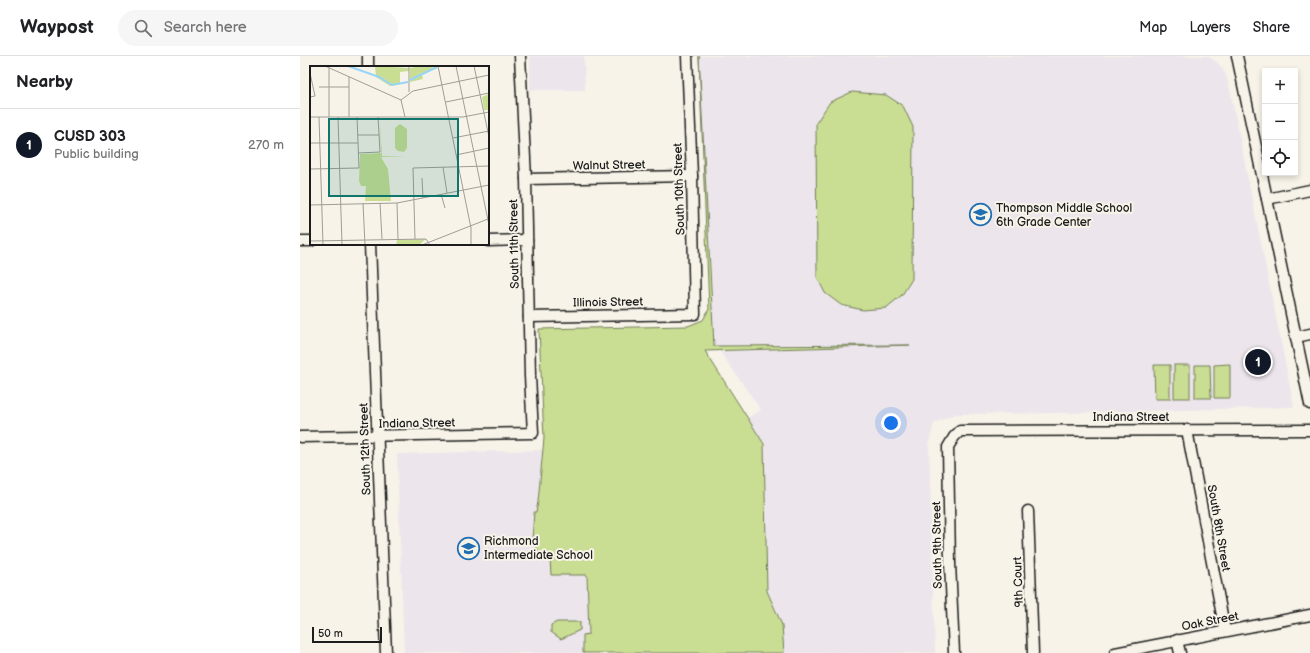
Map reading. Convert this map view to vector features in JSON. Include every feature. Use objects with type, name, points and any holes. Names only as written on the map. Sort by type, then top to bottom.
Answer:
[{"type":"street","name":"South 11th Street","points":[[520,56],[526,179],[526,240],[533,431]]},
{"type":"street","name":"South 10th Street","points":[[687,56],[692,176],[695,314],[687,314]]},
{"type":"street","points":[[1237,56],[1310,404]]},
{"type":"street","name":"Walnut Street","points":[[526,179],[692,176]]},
{"type":"street","points":[[1267,199],[1310,190]]},
{"type":"street","points":[[489,241],[526,240]]},
{"type":"street","name":"South 12th Street","points":[[370,245],[386,653]]},
{"type":"street","name":"Illinois Street","points":[[529,317],[687,314]]},
{"type":"street","points":[[1296,337],[1310,334]]},
{"type":"street","name":"South 8th Street","points":[[1187,430],[1225,632]]},
{"type":"street","name":"Indiana Street","points":[[954,437],[960,431],[1310,430]]},
{"type":"street","name":"Indiana Street","points":[[300,438],[533,433],[533,431]]},
{"type":"street","name":"South 9th Street","points":[[954,437],[948,447],[950,563],[954,653]]},
{"type":"street","name":"9th Court","points":[[1028,511],[1033,653]]},
{"type":"street","name":"Oak Street","points":[[1115,653],[1310,615]]},
{"type":"street","points":[[1177,640],[1180,653]]},
{"type":"shaded area","points":[[530,56],[584,56],[585,90],[530,90]]},
{"type":"shaded area","name":"Thompson Middle School 6th Grade Center","points":[[699,56],[1208,56],[1218,63],[1225,73],[1229,85],[1294,407],[1070,413],[955,414],[934,423],[929,443],[935,653],[784,653],[782,625],[767,591],[764,444],[747,418],[761,410],[719,350],[883,346],[714,346]]},
{"type":"shaded area","name":"Richmond Intermediate School","points":[[543,450],[538,502],[532,539],[550,558],[587,575],[589,635],[583,635],[583,653],[404,653],[397,454]]},
{"type":"green space","points":[[699,56],[714,346],[910,345],[705,351],[764,444],[767,591],[782,625],[784,653],[583,653],[583,635],[589,634],[587,575],[551,575],[550,559],[542,558],[532,539],[534,512],[536,512],[538,502],[544,438],[539,329],[688,326],[703,320],[709,309]]},
{"type":"green space","points":[[852,92],[886,95],[903,106],[913,127],[912,279],[902,295],[886,308],[863,310],[841,305],[825,293],[817,277],[816,123],[830,102]]},
{"type":"green space","points":[[1230,364],[1230,398],[1214,398],[1214,365]]},
{"type":"green space","points":[[1154,365],[1170,365],[1170,399],[1155,399]]},
{"type":"green space","points":[[1174,365],[1190,365],[1190,398],[1174,398]]},
{"type":"green space","points":[[1195,365],[1210,365],[1211,398],[1195,398]]},
{"type":"green space","points":[[557,622],[580,622],[580,630],[561,639],[551,632],[551,625]]},
{"type":"place","name":"Thompson Middle School 6th Grade Center","points":[[981,215]]},
{"type":"place","name":"CUSD 303","points":[[1258,362]]},
{"type":"place","name":"Richmond Intermediate School","points":[[469,548]]}]
